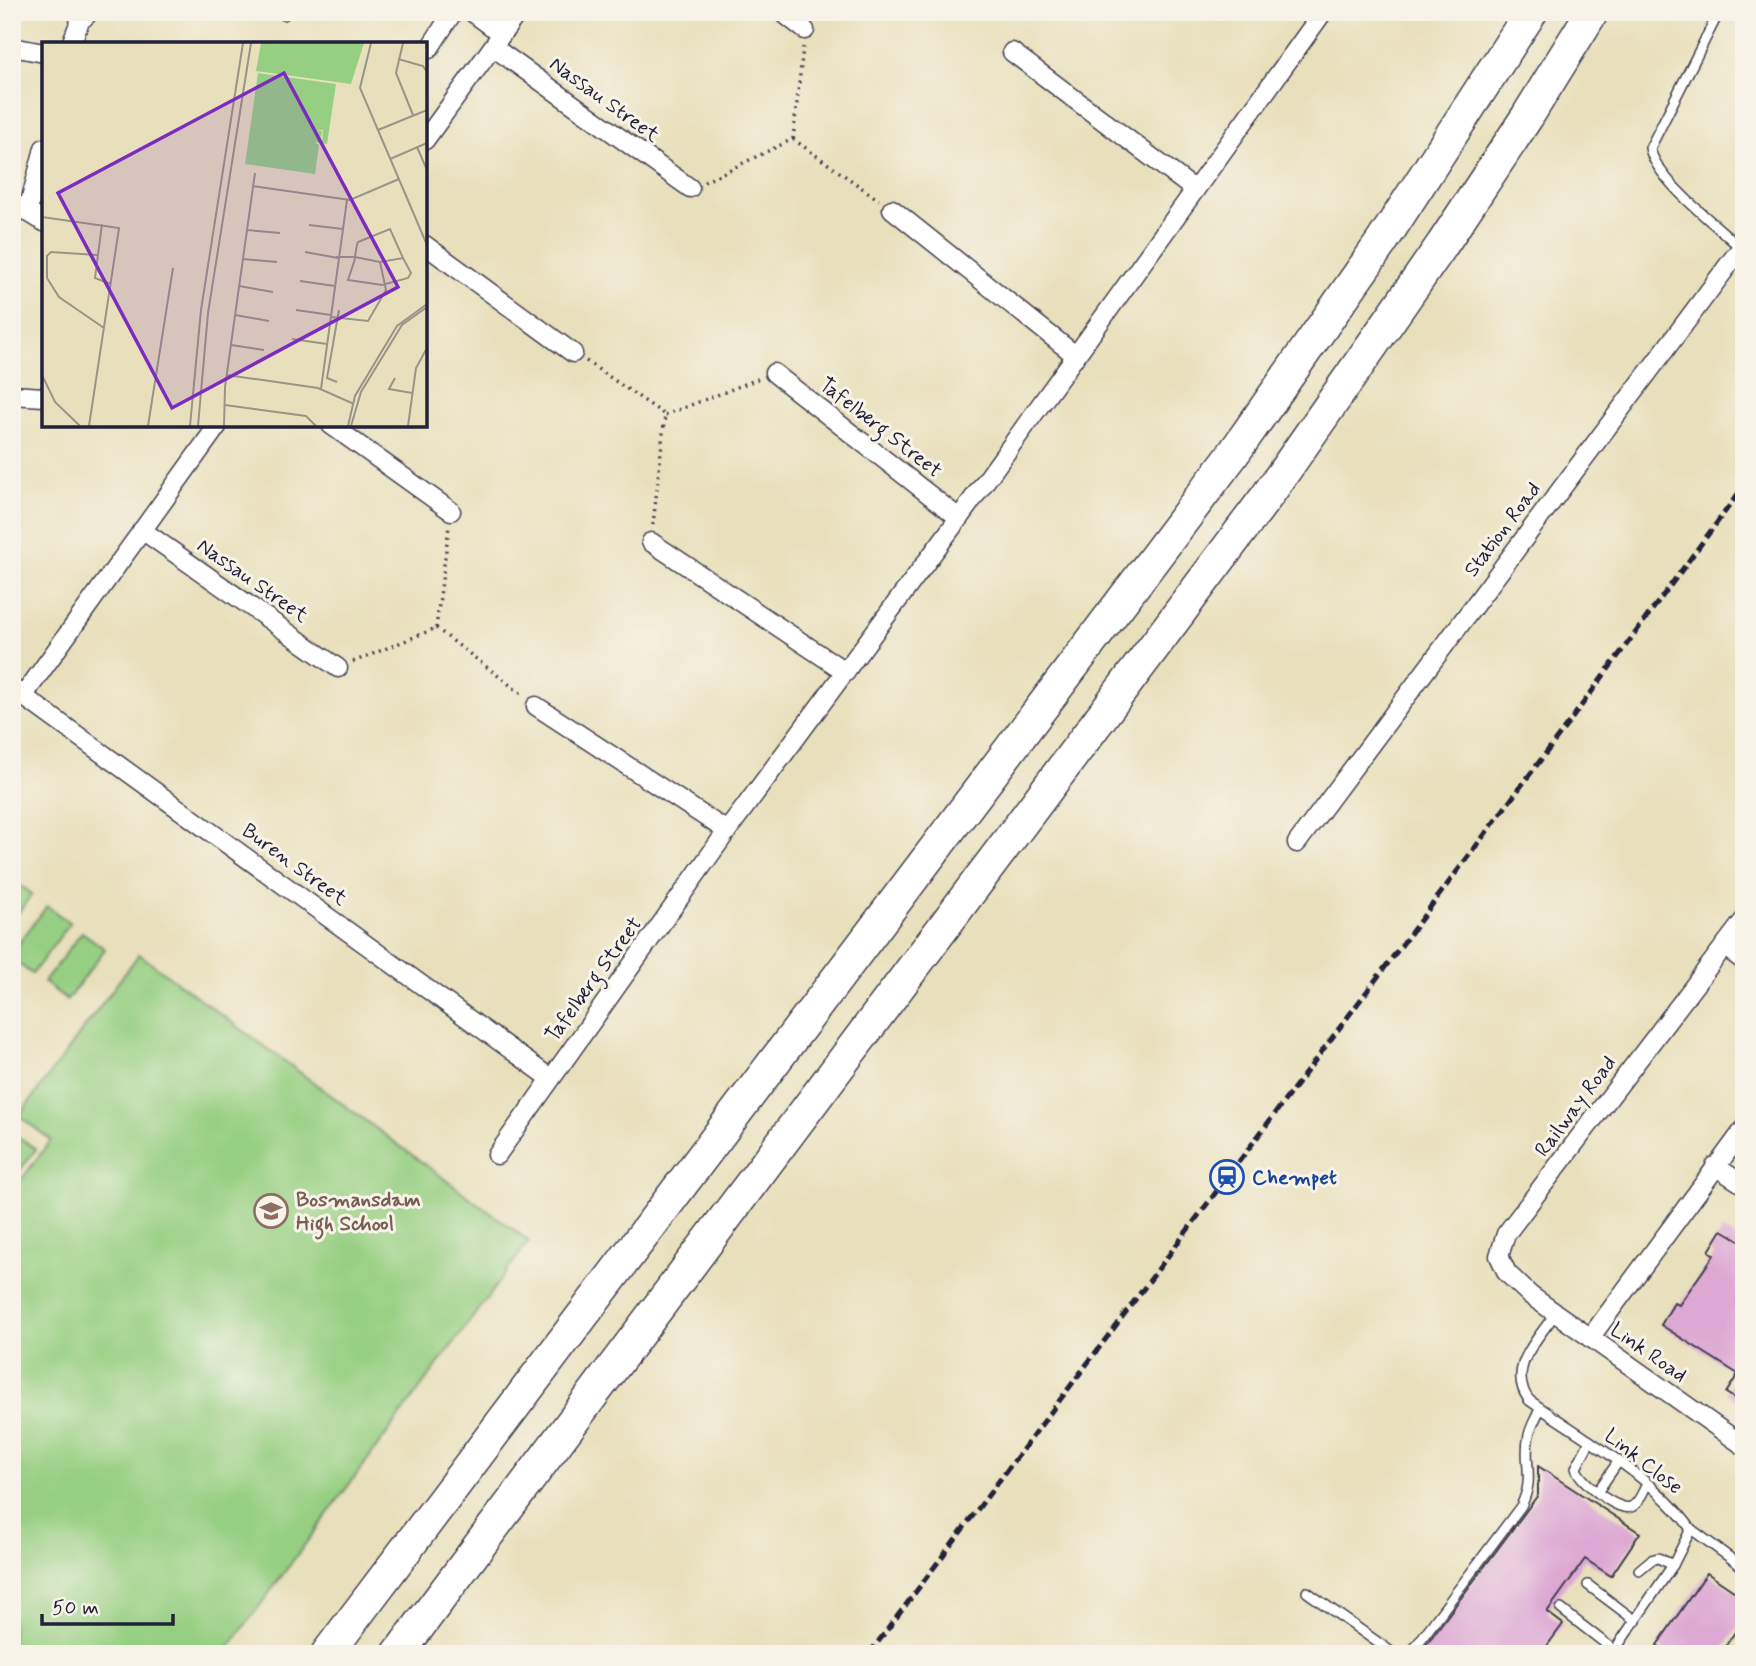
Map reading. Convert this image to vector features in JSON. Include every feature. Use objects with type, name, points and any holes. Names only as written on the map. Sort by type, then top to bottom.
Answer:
[{"type":"highway","points":[[327,1654],[1229,460],[1381,243],[1531,12]]},
{"type":"highway","points":[[398,1654],[1267,496],[1442,244],[1527,117],[1592,12]]},
{"type":"street","points":[[72,42],[80,21],[90,12]]},
{"type":"street","points":[[429,50],[453,12]]},
{"type":"street","name":"Nassau Street","points":[[472,12],[498,41],[690,188]]},
{"type":"street","points":[[427,137],[518,12]]},
{"type":"street","points":[[782,12],[805,30]]},
{"type":"street","name":"Tafelberg Street","points":[[497,1155],[727,831],[959,518],[1195,190],[1315,15]]},
{"type":"street","points":[[12,47],[42,53]]},
{"type":"street","points":[[1012,52],[1195,190]]},
{"type":"street","points":[[42,153],[20,206],[42,221]]},
{"type":"street","points":[[892,209],[1075,355]]},
{"type":"street","points":[[427,246],[573,353]]},
{"type":"street","name":"Station Road","points":[[1297,843],[1742,246]]},
{"type":"street","name":"Tafelberg Street","points":[[774,373],[959,518]]},
{"type":"street","points":[[12,395],[42,397]]},
{"type":"street","points":[[18,691],[142,530],[217,427]]},
{"type":"street","points":[[334,427],[451,511]]},
{"type":"street","name":"Nassau Street","points":[[142,530],[338,668]]},
{"type":"street","points":[[651,542],[846,672]]},
{"type":"street","name":"Buren Street","points":[[18,691],[550,1078]]},
{"type":"street","points":[[536,706],[727,831]]},
{"type":"street","name":"Railway Road","points":[[1530,1295],[1507,1273],[1499,1256],[1506,1234],[1744,920]]},
{"type":"street","points":[[1724,946],[1744,961]]},
{"type":"street","points":[[1590,1338],[1714,1166],[1744,1129]]},
{"type":"street","points":[[1714,1166],[1744,1185]]},
{"type":"street","name":"Link Road","points":[[1530,1295],[1744,1446]]},
{"type":"lane","points":[[1719,12],[1650,148],[1653,160],[1666,178],[1742,246]]},
{"type":"lane","name":"Link Close","points":[[1555,1314],[1520,1366],[1523,1392],[1541,1409],[1590,1441],[1647,1484],[1669,1502],[1691,1529],[1744,1567]]},
{"type":"lane","points":[[1409,1654],[1527,1495],[1530,1475],[1528,1438],[1541,1409]]},
{"type":"lane","points":[[1590,1441],[1576,1468],[1581,1479],[1619,1507],[1629,1508],[1636,1504],[1647,1484]]},
{"type":"lane","points":[[1598,1491],[1618,1462]]},
{"type":"lane","points":[[1561,1609],[1613,1652],[1673,1565],[1691,1529]]},
{"type":"lane","points":[[1639,1570],[1658,1558],[1673,1565]]},
{"type":"lane","points":[[1588,1585],[1636,1620]]},
{"type":"lane","points":[[1307,1592],[1394,1654]]},
{"type":"path","points":[[793,139],[805,30]]},
{"type":"path","points":[[690,188],[793,139]]},
{"type":"path","points":[[793,139],[892,209]]},
{"type":"path","points":[[573,353],[665,415]]},
{"type":"path","points":[[665,415],[774,373]]},
{"type":"path","points":[[651,542],[665,415]]},
{"type":"path","points":[[436,628],[451,511]]},
{"type":"path","points":[[338,668],[436,628]]},
{"type":"path","points":[[436,628],[536,706]]},
{"type":"green space","points":[[12,879],[32,894],[12,921]]},
{"type":"green space","points":[[47,906],[70,923],[32,974],[12,959],[12,952]]},
{"type":"green space","points":[[82,932],[105,949],[67,1000],[44,982]]},
{"type":"green space","name":"Bosmansdam High School","points":[[139,954],[529,1241],[224,1654],[23,1654],[12,1646],[12,1192],[51,1140],[19,1116]]},
{"type":"green space","points":[[12,1132],[36,1149],[12,1181]]},
{"type":"building","points":[[1722,1230],[1744,1243],[1744,1404],[1726,1393],[1738,1374],[1661,1325],[1674,1303],[1679,1305],[1714,1255],[1709,1251]]},
{"type":"building","points":[[1538,1466],[1640,1533],[1611,1576],[1585,1559],[1547,1612],[1563,1624],[1541,1654],[1419,1654],[1538,1495]]},
{"type":"building","points":[[1707,1573],[1744,1598],[1744,1619],[1720,1654],[1669,1654],[1657,1645]]},
{"type":"railway","points":[[869,1654],[1744,486]]},
{"type":"place","name":"Chempet","points":[[1227,1177]]},
{"type":"place","name":"Bosmansdam High School","points":[[271,1211]]}]
